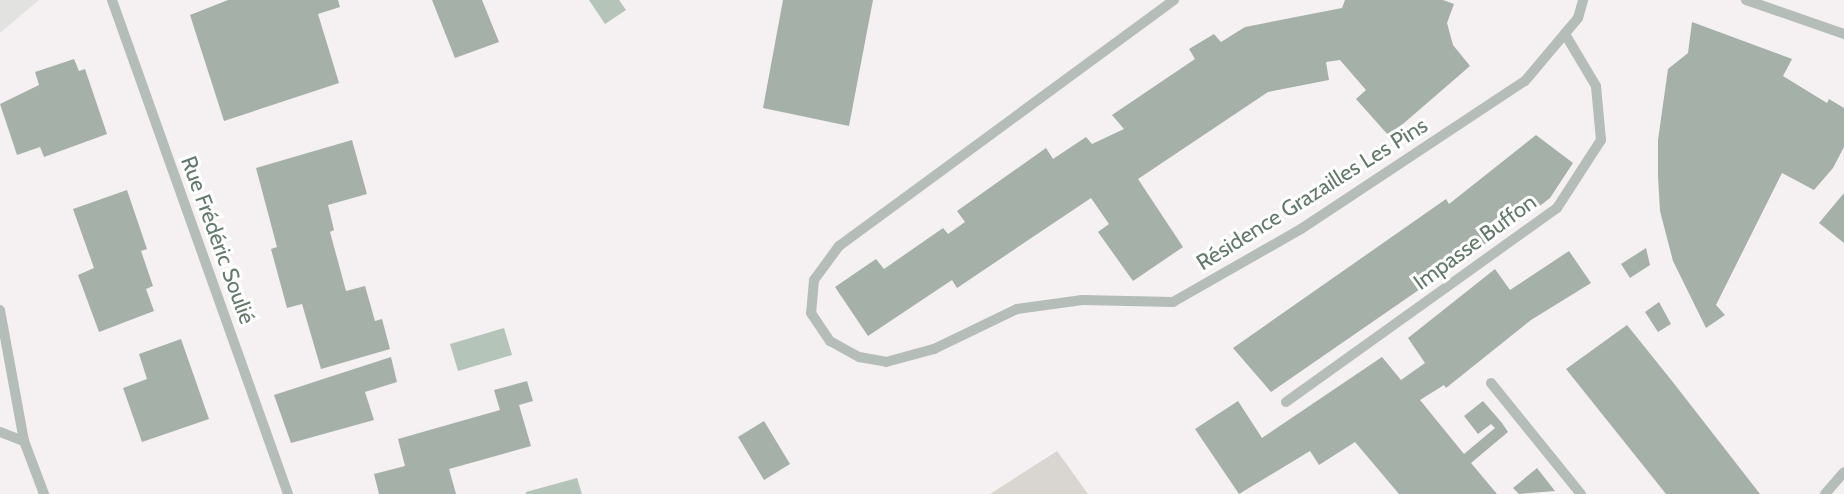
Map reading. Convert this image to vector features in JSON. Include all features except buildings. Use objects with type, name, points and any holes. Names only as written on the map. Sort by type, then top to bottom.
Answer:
[{"type":"street","name":"Rue Frédéric Soulié","points":[[112,0],[288,494]]},
{"type":"street","name":"Résidence Grazailles Les Pins","points":[[1174,0],[839,246],[813,280],[811,313],[830,341],[859,357],[886,362],[934,349],[1017,309],[1082,300],[1173,302],[1301,229],[1525,81],[1578,18],[1583,0]]},
{"type":"street","points":[[1746,0],[1844,34]]},
{"type":"street","name":"Impasse Buffon","points":[[1286,402],[1557,208],[1601,140],[1596,86],[1565,34]]},
{"type":"street","points":[[0,310],[24,441],[44,494]]},
{"type":"street","points":[[1491,383],[1581,494]]},
{"type":"street","points":[[0,432],[24,441]]},
{"type":"street","points":[[1825,494],[1844,472]]},
{"type":"shaded area","points":[[0,0],[39,0],[0,33]]},
{"type":"shaded area","points":[[589,0],[619,0],[626,10],[605,24]]},
{"type":"shaded area","points":[[504,328],[512,355],[458,371],[450,344]]},
{"type":"shaded area","points":[[1057,451],[1088,494],[990,494]]},
{"type":"shaded area","points":[[577,478],[582,494],[526,494],[526,492]]}]
